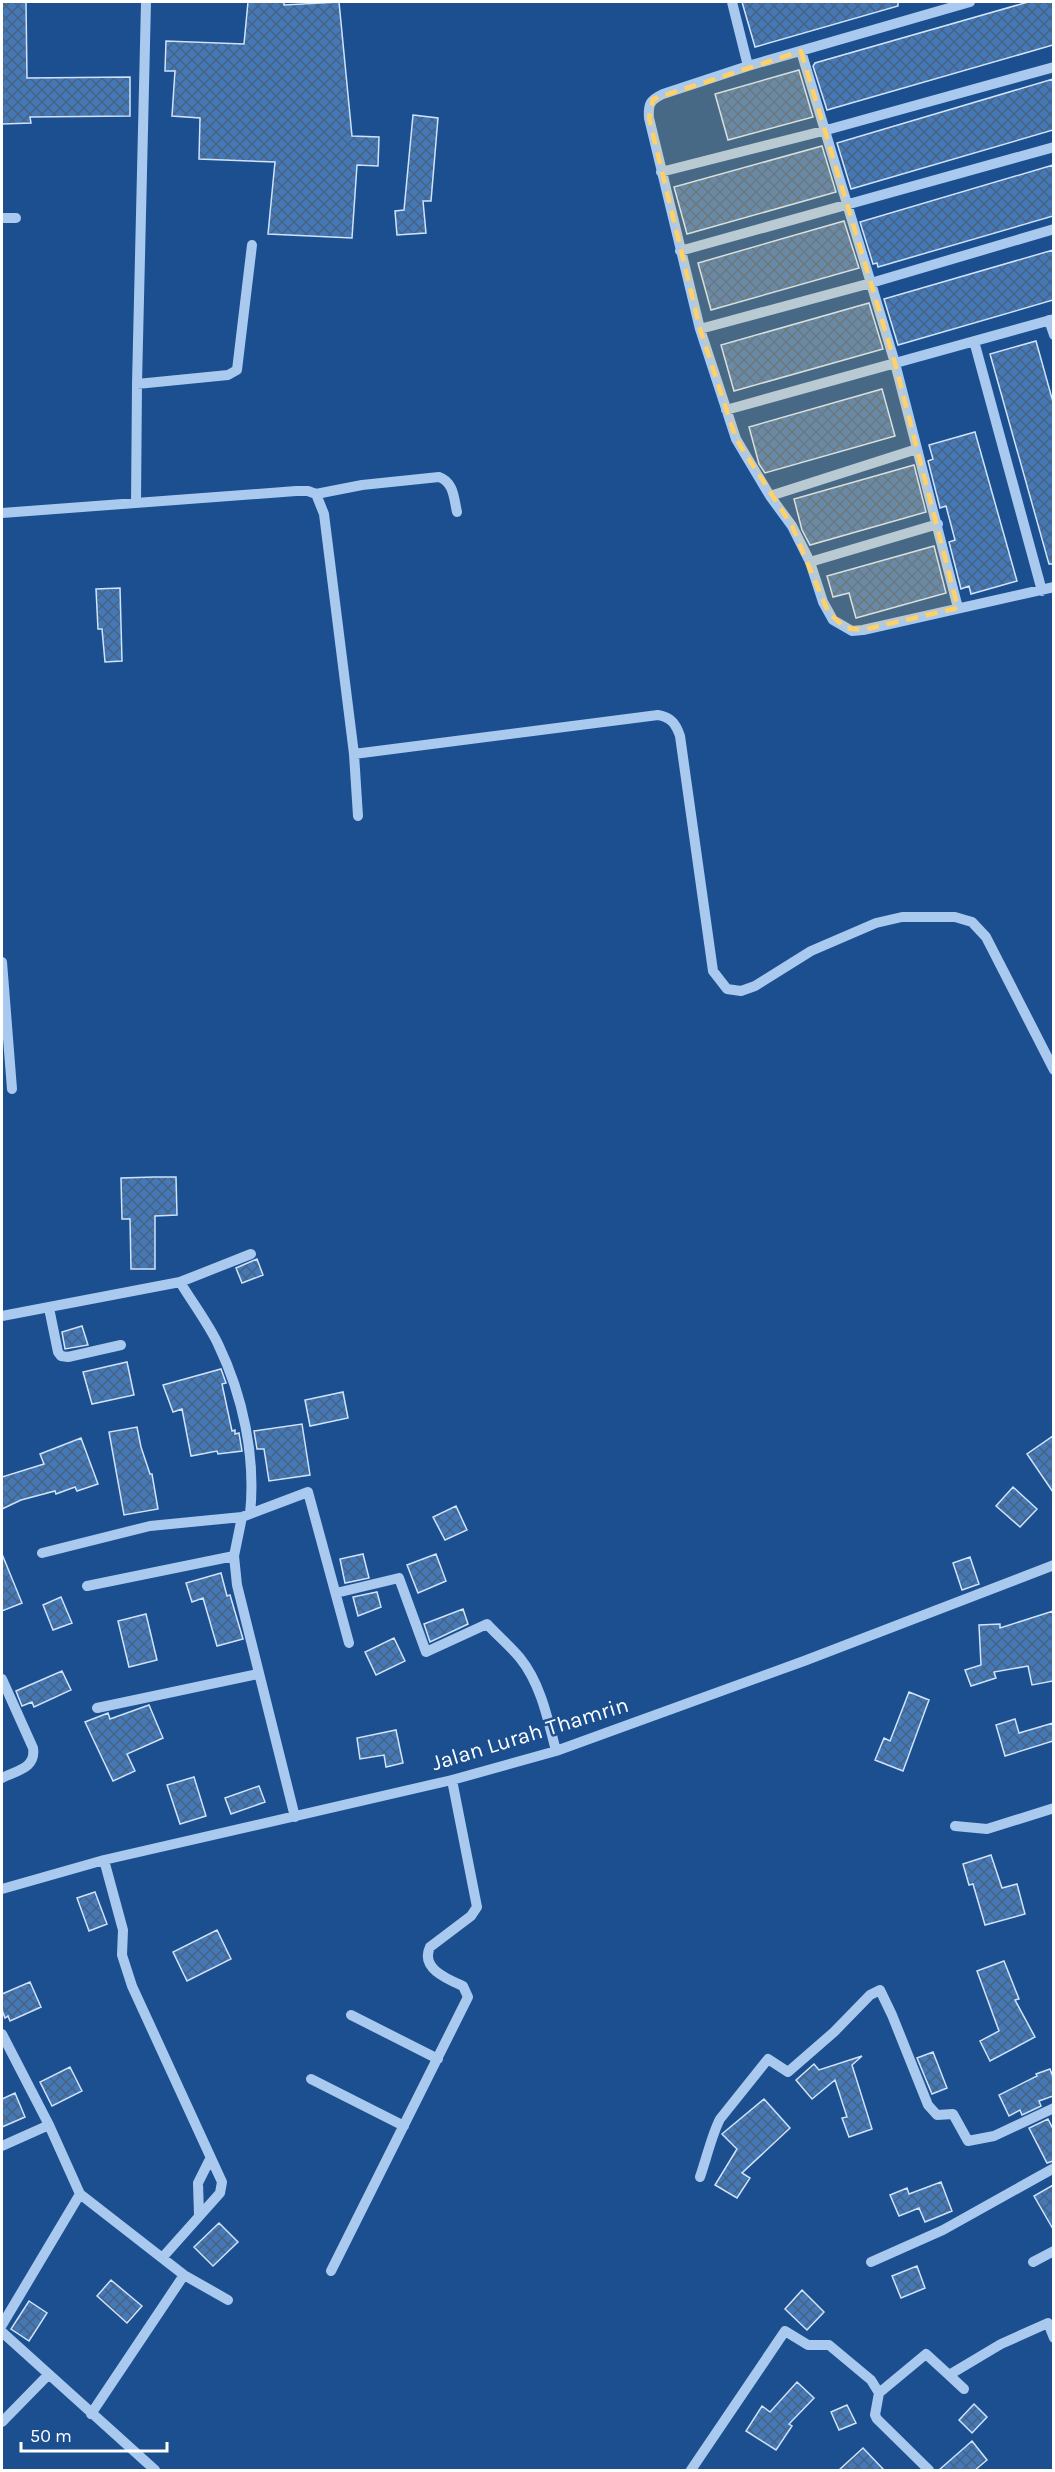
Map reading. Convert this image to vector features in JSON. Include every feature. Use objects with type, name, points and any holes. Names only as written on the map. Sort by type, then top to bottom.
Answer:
[{"type":"street","points":[[136,503],[146,2]]},
{"type":"street","points":[[732,2],[748,66]]},
{"type":"street","points":[[970,2],[748,66],[652,99],[649,118],[700,328],[726,410],[747,460],[792,526],[810,562],[828,612],[838,625],[852,631],[1053,587]]},
{"type":"street","points":[[801,51],[823,131],[895,363],[958,608]]},
{"type":"street","points":[[661,172],[823,131],[1053,67]]},
{"type":"street","points":[[680,251],[1053,147]]},
{"type":"street","points":[[2,218],[16,218]]},
{"type":"street","points":[[700,328],[871,283],[1053,229]]},
{"type":"street","points":[[137,384],[228,375],[237,370],[252,245]]},
{"type":"street","points":[[726,410],[1051,319],[1053,335]]},
{"type":"street","points":[[974,341],[1042,591]]},
{"type":"street","points":[[770,496],[917,449]]},
{"type":"street","points":[[2,513],[297,491],[316,494],[362,485],[439,477],[448,481],[451,486],[457,512]]},
{"type":"street","points":[[316,494],[324,514],[354,754],[358,816]]},
{"type":"street","points":[[810,562],[938,524]]},
{"type":"street","points":[[354,754],[658,715],[666,716],[672,721],[680,736],[713,971],[727,989],[741,991],[755,986],[811,951],[876,923],[902,917],[955,917],[972,922],[986,937],[1053,1070]]},
{"type":"street","points":[[2,962],[12,1089]]},
{"type":"street","points":[[2,1316],[180,1282],[251,1254]]},
{"type":"street","points":[[180,1282],[218,1344],[239,1400],[252,1476],[246,1515],[234,1556],[237,1585],[295,1816]]},
{"type":"street","points":[[49,1308],[58,1352],[61,1356],[68,1357],[122,1345]]},
{"type":"street","points":[[42,1553],[150,1527],[246,1515],[308,1492],[350,1643]]},
{"type":"street","points":[[87,1587],[234,1556]]},
{"type":"street","name":"Jalan Lurah Thamrin","points":[[2,1889],[104,1860],[452,1780],[556,1751],[804,1661],[1053,1565]]},
{"type":"street","points":[[336,1593],[399,1578],[426,1652],[487,1624],[521,1659],[543,1705],[556,1751]]},
{"type":"street","points":[[97,1708],[258,1674]]},
{"type":"street","points":[[2,1679],[33,1748],[34,1757],[31,1763],[2,1778]]},
{"type":"street","points":[[332,2271],[468,1997],[463,1986],[444,1977],[430,1965],[428,1959],[428,1950],[440,1937],[471,1917],[477,1908],[452,1780]]},
{"type":"street","points":[[955,1826],[987,1829],[1053,1808]]},
{"type":"street","points":[[104,1860],[123,1930],[122,1955],[125,1965],[222,2182],[220,2193],[162,2258]]},
{"type":"street","points":[[700,2178],[720,2119],[768,2059],[788,2072],[834,2032],[870,1995],[880,1990],[928,2105],[937,2115],[953,2114],[968,2141],[994,2136],[1053,2108]]},
{"type":"street","points":[[351,2015],[438,2059]]},
{"type":"street","points":[[2,2034],[49,2125],[80,2194],[184,2275],[228,2300]]},
{"type":"street","points":[[311,2079],[404,2126]]},
{"type":"street","points":[[2,2146],[49,2125]]},
{"type":"street","points":[[199,2215],[198,2182],[210,2159]]},
{"type":"street","points":[[871,2262],[943,2230],[1053,2168]]},
{"type":"street","points":[[2,2325],[80,2194]]},
{"type":"street","points":[[1033,2262],[1053,2252]]},
{"type":"street","points":[[91,2414],[184,2275]]},
{"type":"street","points":[[949,2375],[1001,2344],[1051,2322],[1053,2338]]},
{"type":"street","points":[[691,2470],[785,2331],[808,2345],[829,2345],[872,2380],[879,2393],[875,2415],[877,2419],[929,2470]]},
{"type":"street","points":[[2,2332],[155,2470]]},
{"type":"street","points":[[879,2393],[926,2354],[964,2389]]},
{"type":"street","points":[[2,2422],[48,2375]]},
{"type":"highlighted area","points":[[801,51],[895,363],[958,608],[863,630],[845,628],[828,612],[792,526],[736,439],[700,329],[649,118],[653,99]]},
{"type":"building","points":[[2,2],[26,2],[27,78],[130,77],[130,116],[30,117],[31,123],[2,124]]},
{"type":"building","points":[[248,2],[284,2],[284,5],[339,2],[352,136],[379,137],[378,166],[357,165],[352,238],[268,234],[275,162],[199,159],[200,118],[172,116],[175,71],[165,71],[166,41],[244,44]]},
{"type":"building","points":[[742,2],[898,2],[898,6],[755,47]]},
{"type":"building","points":[[1028,2],[1053,2],[1053,45],[827,110],[813,66],[815,63]]},
{"type":"building","points":[[799,70],[813,117],[728,140],[715,94]]},
{"type":"building","points":[[1053,79],[1053,130],[851,189],[837,143]]},
{"type":"building","points":[[413,115],[438,118],[431,201],[423,201],[426,233],[397,235],[395,211],[404,210]]},
{"type":"building","points":[[822,146],[836,192],[687,234],[674,187]]},
{"type":"building","points":[[1053,165],[1053,216],[878,267],[877,263],[873,264],[860,222]]},
{"type":"building","points":[[844,221],[859,268],[711,310],[698,263]]},
{"type":"building","points":[[1053,250],[1053,300],[898,345],[884,299]]},
{"type":"building","points":[[869,303],[883,349],[734,391],[721,345]]},
{"type":"building","points":[[1036,341],[1053,402],[1053,564],[1049,564],[990,354]]},
{"type":"building","points":[[882,389],[895,436],[765,473],[759,464],[749,427]]},
{"type":"building","points":[[975,432],[1017,581],[971,594],[969,586],[961,589],[949,542],[955,540],[946,506],[940,508],[928,461],[933,459],[929,445]]},
{"type":"building","points":[[914,465],[926,512],[810,545],[802,530],[794,499]]},
{"type":"building","points":[[934,546],[946,593],[856,618],[849,593],[833,597],[827,576]]},
{"type":"building","points":[[120,588],[122,661],[105,662],[102,629],[98,629],[96,589]]},
{"type":"building","points":[[176,1177],[177,1215],[155,1216],[155,1269],[131,1269],[130,1219],[122,1219],[121,1178]]},
{"type":"building","points":[[257,1259],[263,1275],[242,1283],[236,1268]]},
{"type":"building","points":[[82,1326],[88,1345],[65,1349],[62,1332]]},
{"type":"building","points":[[127,1362],[134,1395],[92,1404],[83,1372]]},
{"type":"building","points":[[221,1369],[226,1383],[222,1384],[232,1431],[235,1430],[235,1434],[239,1433],[242,1451],[218,1454],[217,1451],[191,1456],[182,1409],[173,1412],[163,1385]]},
{"type":"building","points":[[343,1392],[348,1418],[310,1426],[305,1400]]},
{"type":"building","points":[[302,1424],[310,1475],[269,1481],[264,1449],[257,1449],[254,1431]]},
{"type":"building","points":[[137,1427],[141,1447],[150,1474],[152,1474],[158,1509],[124,1515],[109,1432]]},
{"type":"building","points":[[1053,1436],[1053,1492],[1027,1454]]},
{"type":"building","points":[[81,1438],[98,1484],[77,1491],[75,1487],[56,1494],[55,1491],[21,1500],[2,1509],[2,1477],[44,1464],[40,1454]]},
{"type":"building","points":[[1013,1487],[1037,1509],[1020,1527],[996,1506]]},
{"type":"building","points":[[456,1506],[467,1530],[445,1540],[433,1517]]},
{"type":"building","points":[[2,1554],[22,1603],[2,1611]]},
{"type":"building","points":[[363,1554],[369,1578],[345,1583],[340,1559]]},
{"type":"building","points":[[436,1554],[446,1581],[418,1593],[407,1565]]},
{"type":"building","points":[[970,1557],[979,1584],[962,1590],[953,1563]]},
{"type":"building","points":[[221,1573],[243,1639],[217,1646],[203,1598],[192,1602],[186,1583]]},
{"type":"building","points":[[377,1592],[381,1607],[358,1616],[353,1597]]},
{"type":"building","points":[[61,1597],[72,1623],[53,1630],[43,1605]]},
{"type":"building","points":[[463,1609],[468,1624],[430,1642],[424,1624]]},
{"type":"building","points":[[1053,1611],[1053,1681],[1032,1685],[1028,1666],[994,1672],[996,1678],[971,1686],[965,1670],[981,1665],[979,1625],[1000,1624],[1000,1628]]},
{"type":"building","points":[[146,1614],[157,1660],[129,1667],[118,1621]]},
{"type":"building","points":[[394,1638],[405,1661],[376,1675],[365,1652]]},
{"type":"building","points":[[62,1671],[71,1690],[34,1707],[32,1702],[22,1706],[16,1691]]},
{"type":"building","points":[[909,1692],[929,1700],[903,1771],[875,1760],[884,1738],[890,1741]]},
{"type":"building","points":[[149,1705],[163,1738],[127,1754],[135,1771],[113,1781],[85,1722],[108,1713],[110,1719]]},
{"type":"building","points":[[1015,1719],[1019,1733],[1053,1723],[1053,1741],[1005,1756],[996,1725]]},
{"type":"building","points":[[396,1730],[403,1763],[386,1767],[384,1755],[360,1759],[357,1738]]},
{"type":"building","points":[[194,1777],[206,1816],[180,1824],[167,1785]]},
{"type":"building","points":[[259,1786],[265,1802],[231,1814],[225,1798]]},
{"type":"building","points":[[991,1855],[1002,1888],[1017,1884],[1025,1914],[985,1925],[973,1884],[969,1885],[963,1864]]},
{"type":"building","points":[[95,1892],[107,1924],[89,1931],[77,1898]]},
{"type":"building","points":[[217,1930],[231,1959],[187,1981],[173,1952]]},
{"type":"building","points":[[1004,1961],[1019,1999],[1015,2000],[1035,2037],[990,2061],[980,2041],[999,2031],[977,1971]]},
{"type":"building","points":[[30,1982],[41,2007],[10,2021],[8,2016],[5,2018],[2,2010],[2,1994]]},
{"type":"building","points":[[933,2052],[947,2088],[932,2094],[917,2058]]},
{"type":"building","points":[[862,2056],[852,2065],[872,2129],[849,2137],[842,2118],[847,2117],[835,2080],[812,2099],[796,2080],[814,2064],[819,2070]]},
{"type":"building","points":[[70,2067],[82,2091],[52,2106],[40,2082]]},
{"type":"building","points":[[1050,2069],[1053,2077],[1053,2096],[1039,2101],[1041,2106],[1022,2115],[1020,2110],[1009,2116],[999,2095],[1037,2076],[1036,2074]]},
{"type":"building","points":[[15,2093],[25,2117],[2,2127],[2,2099]]},
{"type":"building","points":[[764,2099],[790,2128],[742,2173],[750,2178],[737,2198],[715,2185],[737,2149],[722,2134]]},
{"type":"building","points":[[1048,2119],[1053,2129],[1053,2161],[1047,2163],[1029,2128]]},
{"type":"building","points":[[941,2182],[952,2211],[925,2222],[919,2208],[899,2216],[890,2195],[907,2188],[909,2194]]},
{"type":"building","points":[[1053,2185],[1053,2229],[1034,2196]]},
{"type":"building","points":[[219,2223],[238,2242],[213,2266],[194,2247]]},
{"type":"building","points":[[917,2266],[925,2288],[901,2298],[892,2276]]},
{"type":"building","points":[[111,2280],[142,2306],[127,2323],[97,2296]]},
{"type":"building","points":[[802,2290],[824,2312],[807,2330],[785,2309]]},
{"type":"building","points":[[29,2301],[47,2313],[29,2341],[11,2329]]},
{"type":"building","points":[[797,2382],[814,2398],[789,2424],[792,2426],[776,2450],[746,2431],[762,2406],[770,2412]]},
{"type":"building","points":[[974,2404],[987,2417],[972,2433],[959,2420]]},
{"type":"building","points":[[847,2405],[856,2423],[839,2430],[831,2412]]},
{"type":"building","points":[[972,2441],[987,2460],[975,2470],[939,2470]]},
{"type":"building","points":[[863,2448],[884,2470],[839,2470]]}]
